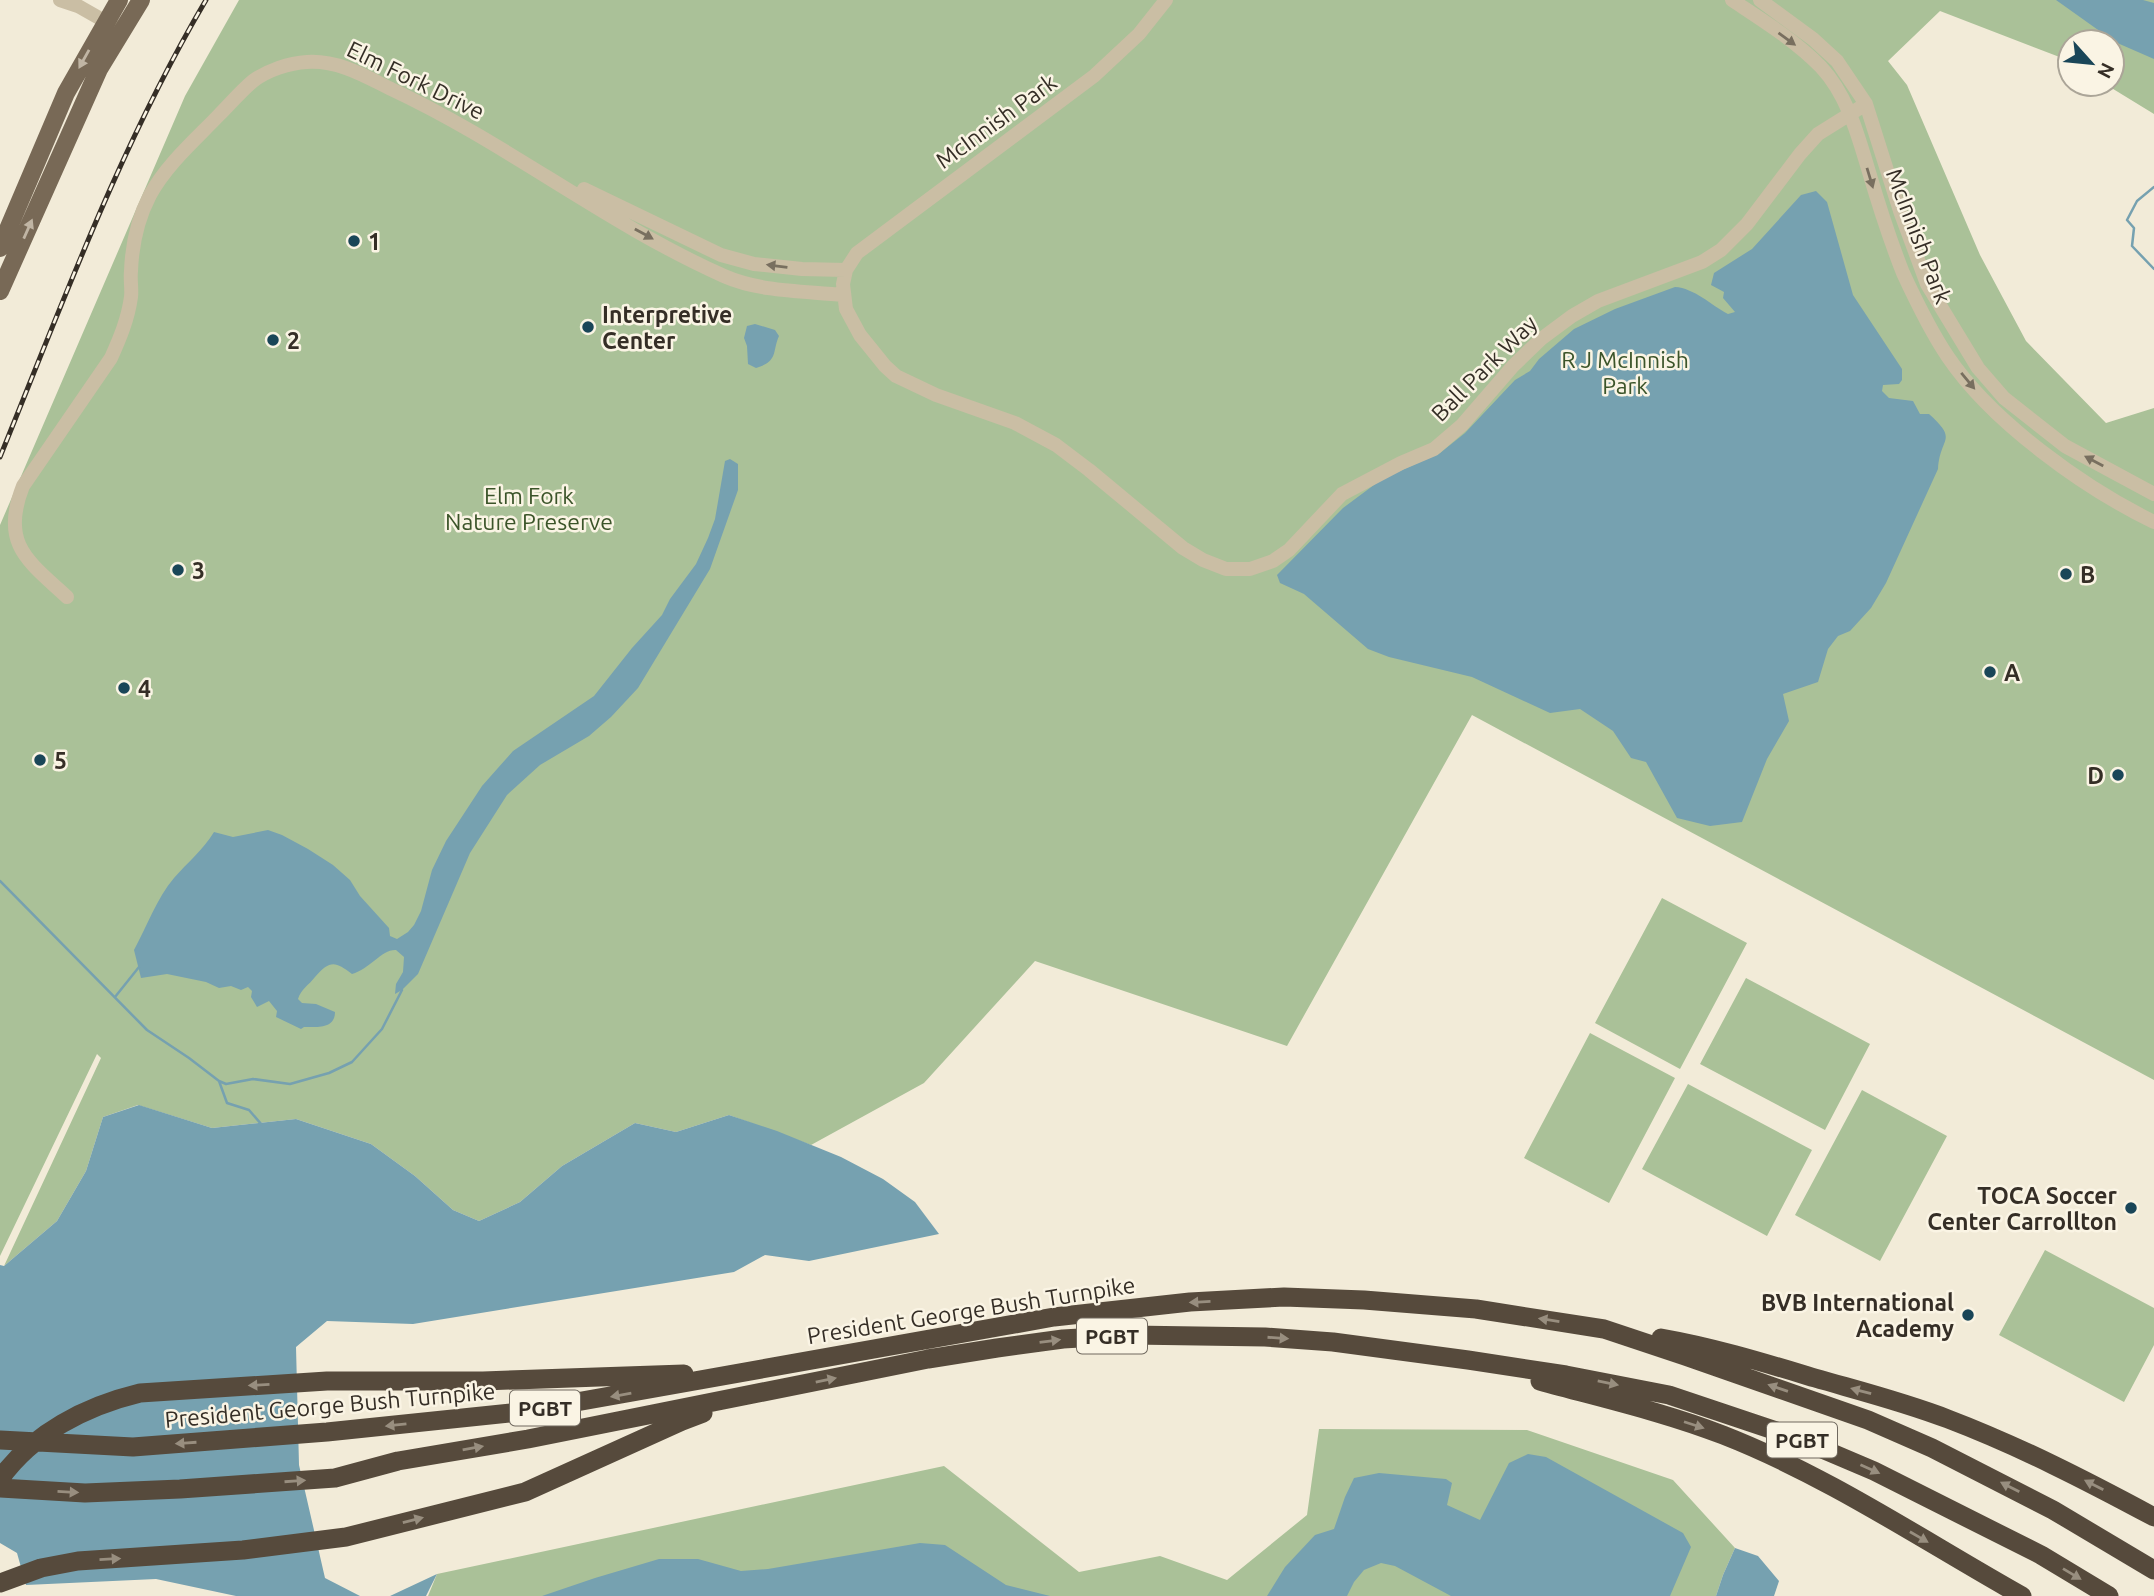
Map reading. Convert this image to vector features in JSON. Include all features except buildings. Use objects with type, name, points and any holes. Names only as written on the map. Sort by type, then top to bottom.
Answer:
[{"type":"highway","name":"President George Bush Turnpike","points":[[0,1440],[133,1447],[327,1432],[520,1412],[1054,1317],[1190,1302],[1284,1297],[1476,1309],[1604,1329],[1806,1397],[1932,1448],[2053,1510],[2154,1570]]},
{"type":"highway","points":[[1604,1329],[1686,1342],[1891,1399],[1947,1418],[2033,1454],[2154,1517]]},
{"type":"highway","name":"President George Bush Turnpike","points":[[0,1488],[85,1493],[335,1478],[398,1461],[528,1439],[928,1359],[997,1348],[1063,1339],[1131,1335],[1265,1337],[1333,1342],[1566,1374],[1669,1395],[1794,1437],[1874,1471],[1981,1523],[2109,1596]]},
{"type":"highway","points":[[1468,1360],[1664,1416],[1721,1434],[1754,1448],[1836,1490],[2022,1596]]},
{"type":"highway","points":[[0,1479],[24,1452],[64,1422],[112,1399],[140,1393],[327,1381],[483,1381],[761,1371]]},
{"type":"highway","points":[[0,1583],[41,1568],[78,1561],[243,1550],[346,1537],[525,1492],[682,1421],[760,1394]]},
{"type":"main road","points":[[0,248],[66,93],[118,0]]},
{"type":"main road","points":[[0,291],[99,69],[141,0]]},
{"type":"street","points":[[60,0],[78,6],[122,31]]},
{"type":"street","name":"McInnish Park","points":[[846,270],[857,253],[872,240],[1094,76],[1139,34],[1166,0]]},
{"type":"street","name":"McInnish Park","points":[[1732,0],[1795,44],[1822,67],[1850,112],[1887,231],[1904,274],[1949,358],[1980,396],[2012,427],[2118,503],[2154,522]]},
{"type":"street","name":"McInnish Park","points":[[1760,0],[1813,39],[1837,61],[1866,104],[1900,211],[1927,284],[1978,368],[2004,398],[2065,446],[2154,494]]},
{"type":"street","name":"Elm Fork Drive","points":[[67,597],[33,566],[20,547],[15,536],[17,501],[23,486],[111,358],[127,320],[133,246],[141,215],[158,183],[181,154],[254,81],[278,67],[306,62],[331,63],[358,72],[502,148],[721,255],[754,264],[846,270]]},
{"type":"street","name":"Ball Park Way","points":[[846,270],[843,284],[846,309],[860,335],[896,376],[1015,424],[1056,445],[1183,548],[1226,569],[1250,569],[1273,561],[1289,550],[1342,494],[1434,449],[1462,425],[1513,366],[1541,339],[1572,316],[1598,301],[1702,262],[1721,250],[1747,224],[1818,134],[1866,104]]},
{"type":"street","name":"Elm Fork Drive","points":[[502,148],[634,229],[726,277],[753,285],[844,295]]},
{"type":"green space","points":[[239,0],[2154,0],[2154,114],[2126,97],[2126,28],[2056,28],[2056,56],[1940,11],[1888,61],[1907,85],[1980,255],[2026,341],[2106,423],[2154,408],[2154,1080],[1472,715],[1287,1046],[1035,961],[924,1083],[811,1145],[729,1115],[676,1132],[635,1123],[562,1166],[520,1202],[479,1221],[453,1210],[415,1176],[371,1144],[296,1119],[212,1128],[138,1105],[103,1117],[86,1171],[57,1221],[4,1266],[101,1058],[97,1054],[0,1256],[0,525],[185,96]]},
{"type":"green space","points":[[1662,898],[1747,943],[1680,1069],[1595,1023]]},
{"type":"green space","points":[[1746,978],[1870,1044],[1825,1130],[1700,1064]]},
{"type":"green space","points":[[1590,1033],[1675,1078],[1609,1203],[1524,1158]]},
{"type":"green space","points":[[1688,1084],[1812,1150],[1767,1236],[1642,1169]]},
{"type":"green space","points":[[1862,1090],[1947,1136],[1880,1261],[1795,1215]]},
{"type":"green space","points":[[2045,1250],[2154,1308],[2154,1345],[2124,1402],[1999,1335]]},
{"type":"green space","points":[[1319,1429],[1527,1430],[1673,1480],[1735,1548],[1716,1596],[428,1596],[437,1574],[944,1466],[1079,1572],[1160,1556],[1227,1580],[1307,1515]]},
{"type":"water","points":[[2056,0],[2143,0],[2154,3],[2154,59],[2126,47],[2126,28],[2095,28]]},
{"type":"water","points":[[1816,191],[1827,202],[1853,295],[1902,369],[1902,380],[1899,384],[1883,385],[1882,391],[1889,398],[1913,401],[1920,414],[1929,414],[1946,435],[1938,469],[1886,583],[1871,608],[1850,631],[1838,636],[1828,649],[1818,682],[1783,694],[1789,721],[1767,759],[1742,822],[1710,826],[1677,818],[1646,762],[1631,758],[1613,731],[1580,709],[1550,713],[1472,677],[1389,657],[1368,649],[1304,594],[1280,583],[1277,575],[1343,508],[1382,479],[1440,453],[1465,433],[1515,380],[1530,371],[1539,359],[1574,329],[1615,309],[1675,287],[1696,294],[1728,314],[1735,312],[1723,298],[1724,292],[1711,285],[1714,273],[1752,249],[1801,195]]},
{"type":"water","points":[[755,324],[775,330],[779,336],[772,359],[756,368],[748,364],[744,338],[747,326]]},
{"type":"water","points":[[730,459],[738,464],[738,490],[710,569],[638,688],[589,736],[540,765],[507,795],[470,853],[418,974],[402,990],[395,994],[396,984],[403,972],[404,957],[396,950],[386,953],[352,974],[337,965],[329,965],[305,987],[298,999],[302,1003],[316,1004],[335,1012],[334,1018],[324,1026],[301,1029],[276,1017],[277,1011],[269,1001],[257,1007],[248,987],[241,990],[231,986],[219,988],[206,982],[167,974],[141,978],[134,950],[152,912],[174,878],[214,832],[233,837],[268,830],[282,835],[333,865],[350,880],[360,896],[389,928],[390,936],[397,939],[408,932],[421,911],[432,870],[446,841],[482,786],[513,751],[594,696],[662,615],[670,599],[696,564],[708,538],[715,519],[725,461]]},
{"type":"water","points":[[139,1105],[212,1128],[296,1119],[371,1144],[415,1176],[453,1210],[479,1221],[520,1202],[562,1166],[635,1123],[676,1132],[729,1115],[841,1157],[883,1179],[915,1202],[939,1234],[809,1261],[765,1255],[734,1272],[413,1324],[327,1321],[296,1347],[299,1465],[325,1578],[360,1596],[236,1596],[156,1579],[26,1585],[17,1553],[0,1543],[0,1265],[4,1266],[57,1221],[86,1171],[103,1117]]},
{"type":"water","points":[[1528,1454],[1546,1457],[1683,1533],[1691,1547],[1670,1596],[1451,1596],[1395,1566],[1381,1563],[1364,1570],[1347,1596],[1267,1596],[1285,1567],[1315,1535],[1334,1529],[1354,1478],[1379,1473],[1446,1479],[1452,1483],[1447,1505],[1480,1520],[1509,1463]]},
{"type":"water","points":[[920,1543],[945,1545],[1006,1585],[1050,1596],[542,1596],[659,1559],[698,1559],[741,1571],[768,1569]]},
{"type":"water","points":[[1735,1548],[1758,1556],[1779,1581],[1774,1596],[1716,1596]]},
{"type":"water","points":[[437,1574],[426,1596],[390,1596]]},
{"type":"waterway","points":[[2154,187],[2137,201],[2127,220],[2134,228],[2132,246],[2154,269]]},
{"type":"waterway","points":[[0,881],[147,1030],[219,1081],[227,1103],[249,1110],[262,1125]]},
{"type":"waterway","points":[[115,997],[139,967]]},
{"type":"waterway","points":[[219,1081],[226,1084],[253,1079],[290,1084],[329,1073],[352,1062],[382,1029],[402,990]]},
{"type":"railway","points":[[0,457],[70,282],[120,167],[175,55],[206,0]]},
{"type":"place","name":"1","points":[[354,241]]},
{"type":"place","name":"Interpretive Center","points":[[588,327]]},
{"type":"place","name":"2","points":[[273,340]]},
{"type":"place","name":"3","points":[[178,570]]},
{"type":"place","name":"B","points":[[2066,574]]},
{"type":"place","name":"A","points":[[1990,672]]},
{"type":"place","name":"4","points":[[124,688]]},
{"type":"place","name":"5","points":[[40,760]]},
{"type":"place","name":"D","points":[[2118,775]]},
{"type":"place","name":"TOCA Soccer Center Carrollton","points":[[2131,1208]]},
{"type":"place","name":"BVB International Academy","points":[[1968,1315]]},
{"type":"park label","name":"R J McInnish Park","points":[[1625,372]]},
{"type":"park label","name":"Elm Fork Nature Preserve","points":[[529,508]]}]
